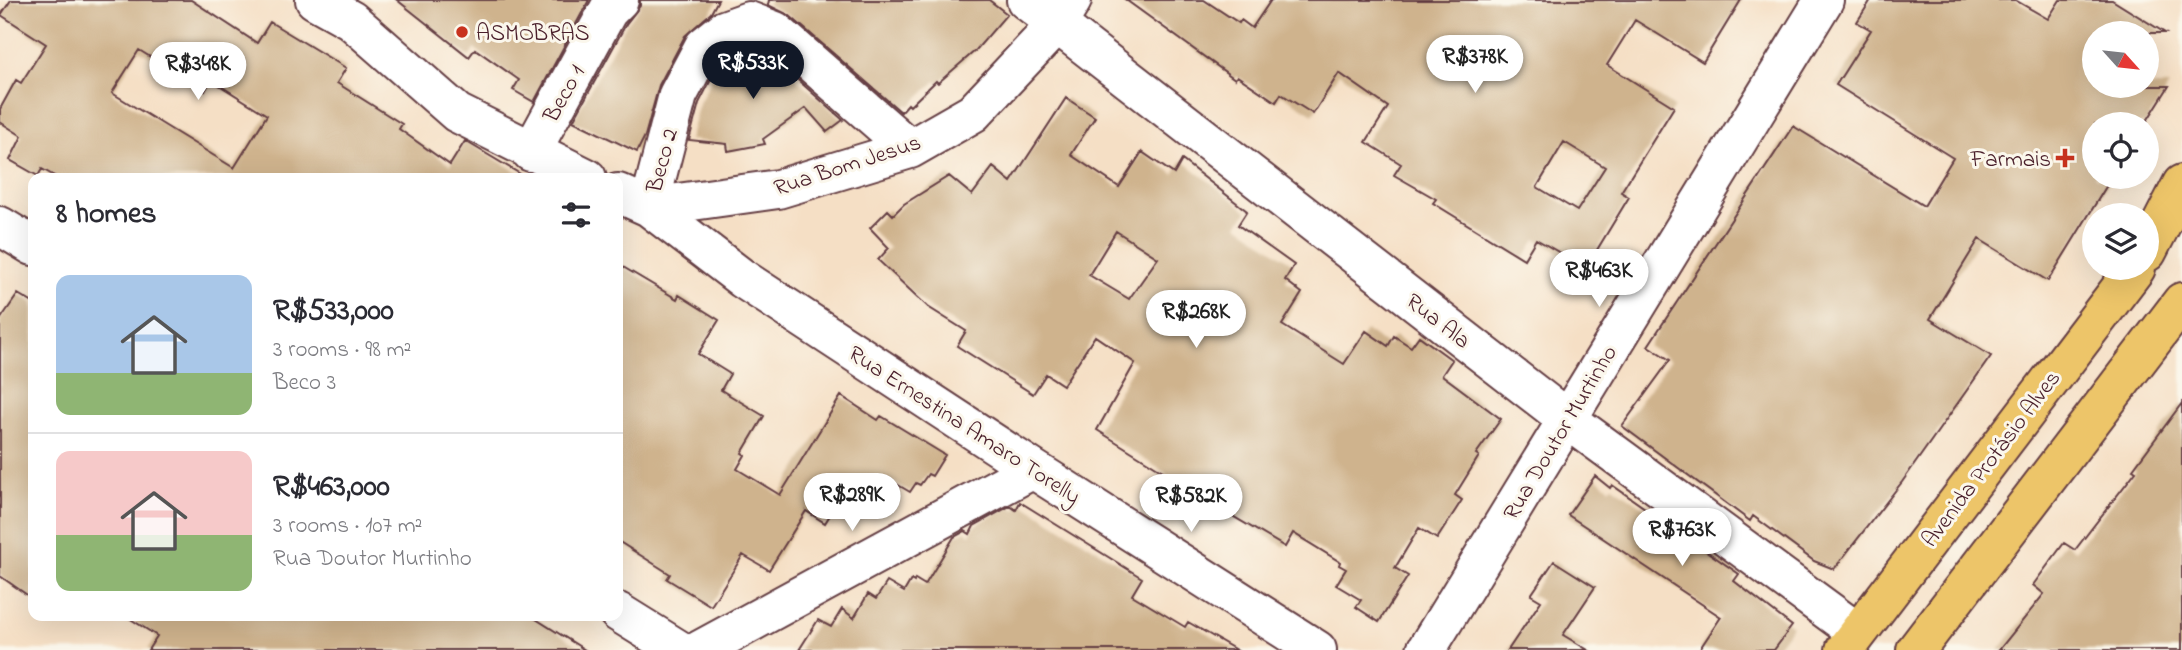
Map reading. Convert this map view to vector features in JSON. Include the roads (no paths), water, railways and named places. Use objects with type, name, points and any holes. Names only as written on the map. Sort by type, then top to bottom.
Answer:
[{"type":"main road","points":[[2159,229],[2182,184]]},
{"type":"main road","name":"Avenida Protásio Alves","points":[[1856,644],[2127,280]]},
{"type":"main road","points":[[1926,646],[2182,302]]},
{"type":"street","points":[[315,0],[357,7],[457,113],[576,173]]},
{"type":"street","name":"Beco 1","points":[[531,152],[608,11],[619,0]]},
{"type":"street","name":"Rua Ala","points":[[1026,0],[1065,12],[1567,419],[1856,644]]},
{"type":"street","name":"Rua Doutor Murtinho","points":[[1426,650],[1824,0]]},
{"type":"street","name":"Rua Bom Jesus","points":[[633,200],[778,190],[910,149],[972,113],[1065,12]]},
{"type":"street","name":"Beco 2","points":[[633,200],[678,95],[704,46],[724,30],[749,21],[775,31],[910,149]]},
{"type":"street","name":"Rua Ernestina Amaro Torelly","points":[[633,200],[743,279],[1033,469],[1317,650]]},
{"type":"street","points":[[0,226],[28,243]]},
{"type":"street","points":[[700,650],[1033,469]]},
{"type":"street","points":[[623,615],[679,650]]},
{"type":"place","name":"ASMOBRAS","points":[[462,32]]},
{"type":"place","name":"Farmais","points":[[2065,158]]}]
